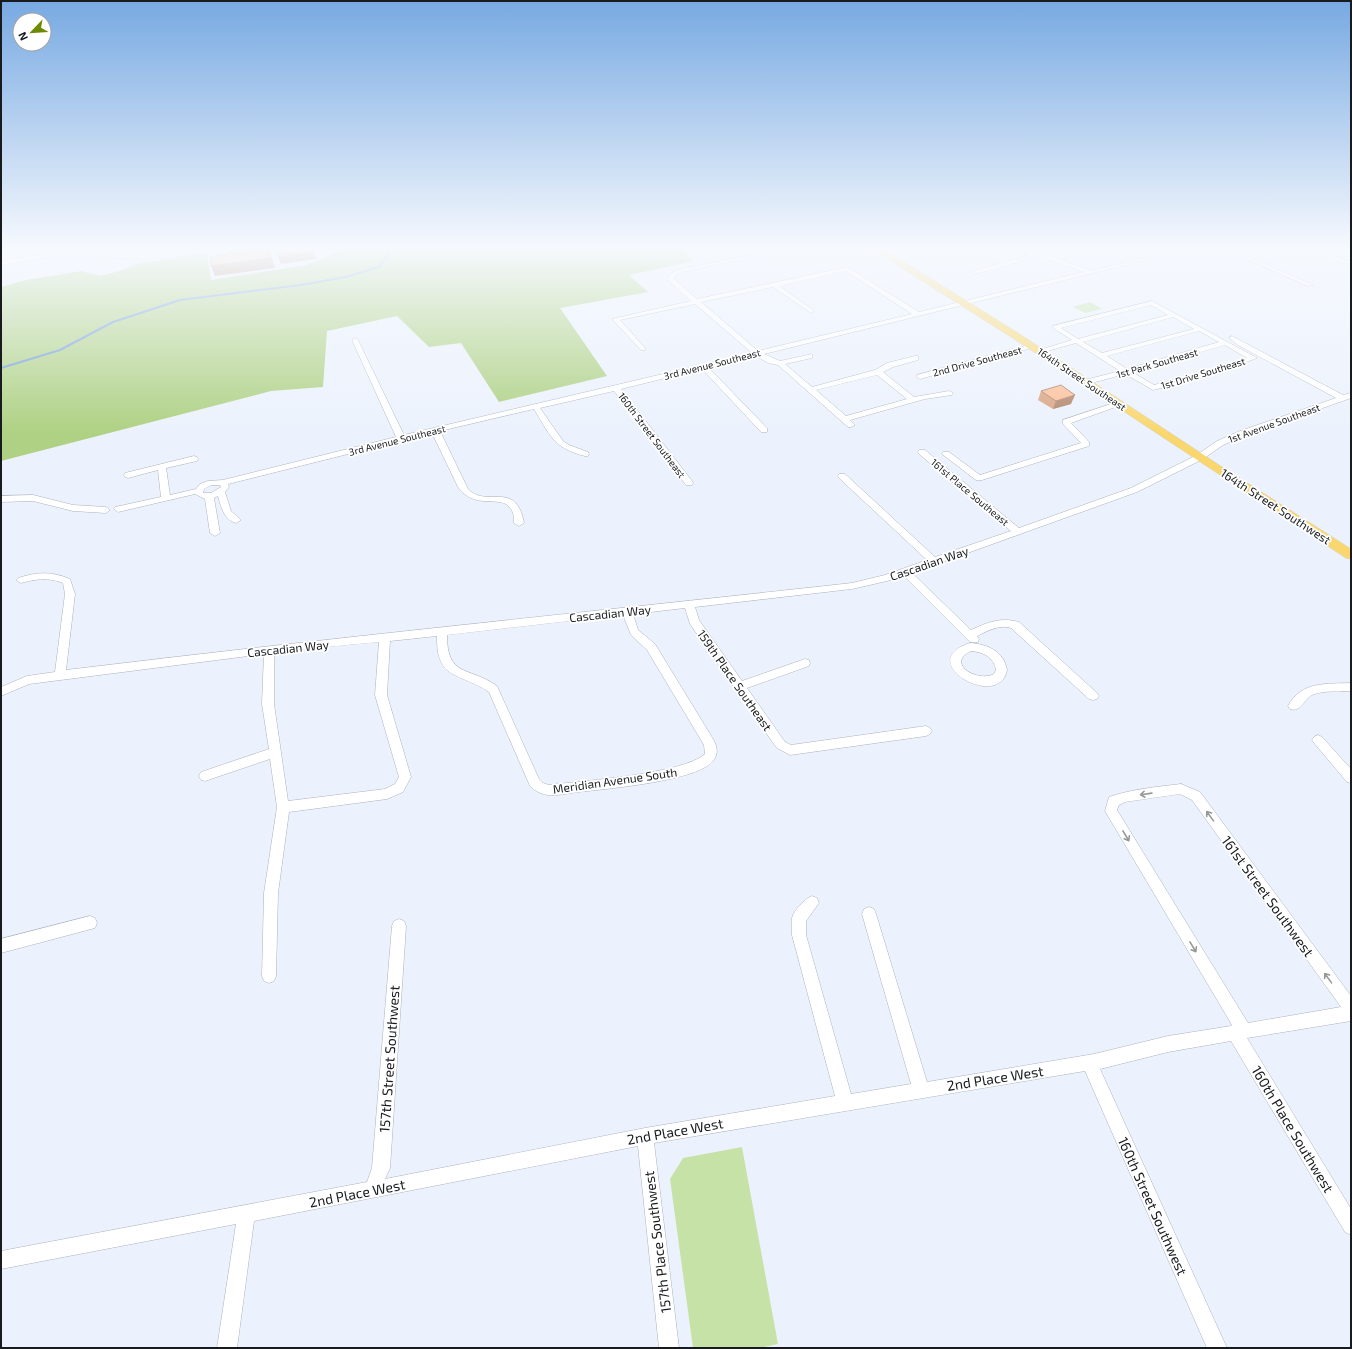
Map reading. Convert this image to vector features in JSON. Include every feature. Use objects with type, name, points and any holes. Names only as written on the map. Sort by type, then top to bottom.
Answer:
[{"type":"main road","name":"164th Street Southeast","points":[[976,309],[1200,457]]},
{"type":"main road","name":"164th Street Southwest","points":[[1200,457],[1351,555]]},
{"type":"street","points":[[643,349],[615,319],[659,309]]},
{"type":"street","points":[[703,309],[756,353],[771,361],[780,363],[809,356]]},
{"type":"street","points":[[909,309],[917,314]]},
{"type":"street","name":"3rd Avenue Southeast","points":[[222,488],[401,438],[616,388],[937,309]]},
{"type":"street","points":[[1126,372],[1055,327],[1128,309]]},
{"type":"street","points":[[1163,309],[1225,343]]},
{"type":"street","name":"2nd Drive Southeast","points":[[920,377],[1037,348],[1078,342],[1174,315]]},
{"type":"street","points":[[1101,356],[1200,329]]},
{"type":"street","points":[[1232,338],[1240,344],[1347,396]]},
{"type":"street","points":[[355,340],[401,438]]},
{"type":"street","name":"1st Drive Southeast","points":[[1126,372],[1153,388],[1203,375],[1253,358],[1225,343]]},
{"type":"street","name":"1st Park Southeast","points":[[1088,382],[1225,343]]},
{"type":"street","points":[[811,389],[878,372],[890,365],[915,358]]},
{"type":"street","points":[[780,363],[851,425]]},
{"type":"street","points":[[703,366],[764,430]]},
{"type":"street","points":[[878,372],[912,400]]},
{"type":"street","name":"160th Street Southeast","points":[[616,388],[689,483]]},
{"type":"street","points":[[844,419],[912,400],[949,393]]},
{"type":"street","name":"1st Avenue Southeast","points":[[1200,457],[1220,443],[1242,433],[1347,396]]},
{"type":"street","points":[[946,454],[979,478],[1086,444],[1066,422],[1120,404]]},
{"type":"street","points":[[536,407],[560,443],[566,447],[585,454]]},
{"type":"street","points":[[435,430],[462,488],[467,493],[475,497],[503,499],[509,501],[515,507],[518,514],[519,523]]},
{"type":"street","name":"161st Place Southeast","points":[[922,452],[1018,532]]},
{"type":"street","name":"Cascadian Way","points":[[1,692],[27,680],[60,675],[269,650],[852,586],[906,572],[1134,490],[1200,457]]},
{"type":"street","points":[[128,475],[194,459]]},
{"type":"street","points":[[162,467],[166,498]]},
{"type":"street","points":[[842,476],[934,562]]},
{"type":"street","points":[[118,508],[198,491],[209,483],[217,482],[222,488],[227,512],[236,520]]},
{"type":"street","points":[[198,491],[201,495],[209,496],[222,488]]},
{"type":"street","points":[[209,496],[215,533]]},
{"type":"street","points":[[1,499],[33,498],[73,508],[106,510]]},
{"type":"street","points":[[906,572],[984,649]]},
{"type":"street","points":[[21,580],[34,576],[54,575],[67,581],[70,594],[60,675]]},
{"type":"street","name":"159th Place Southeast","points":[[689,604],[694,622],[781,745],[790,750],[926,731]]},
{"type":"street","name":"Meridian Avenue South","points":[[442,632],[443,653],[449,667],[455,672],[486,683],[496,692],[534,782],[539,787],[548,790],[671,774],[705,761],[711,754],[710,742],[651,647],[633,632],[627,611]]},
{"type":"street","points":[[969,635],[1000,622],[1015,625],[1093,696]]},
{"type":"street","points":[[283,807],[386,794],[399,788],[405,777],[381,695],[385,638]]},
{"type":"street","points":[[269,650],[268,704],[283,807],[271,893],[269,976]]},
{"type":"street","points":[[740,686],[805,663]]},
{"type":"street","points":[[1294,706],[1307,692],[1351,687]]},
{"type":"street","points":[[1318,740],[1351,778]]},
{"type":"street","points":[[205,776],[275,752]]},
{"type":"street","name":"161st Street Southwest","points":[[1239,1032],[1111,811],[1113,801],[1125,797],[1181,789],[1196,796],[1351,1009]]},
{"type":"street","points":[[812,903],[799,919],[799,935],[845,1102]]},
{"type":"street","points":[[869,914],[921,1090]]},
{"type":"street","points":[[1,946],[90,924]]},
{"type":"street","name":"157th Street Southwest","points":[[372,1190],[381,1168],[399,926]]},
{"type":"street","name":"2nd Place West","points":[[1,1260],[372,1190],[645,1136],[1089,1063],[1168,1044],[1351,1013]]},
{"type":"street","name":"160th Place Southwest","points":[[1239,1032],[1351,1226]]},
{"type":"street","name":"160th Street Southwest","points":[[1089,1063],[1217,1348]]},
{"type":"street","name":"157th Place Southwest","points":[[645,1136],[669,1348]]},
{"type":"street","points":[[227,1348],[246,1213]]},
{"type":"green space","points":[[1,309],[561,309],[607,376],[499,402],[461,343],[429,347],[397,316],[327,331],[323,387],[271,391],[1,461]]},
{"type":"green space","points":[[1077,309],[1102,309],[1085,313]]},
{"type":"green space","points":[[742,1147],[778,1344],[760,1348],[693,1348],[670,1179],[683,1158]]},
{"type":"building","points":[[1061,385],[1075,395],[1056,401],[1041,391]]},
{"type":"waterway","points":[[1,368],[60,350],[113,322],[153,309]]}]
